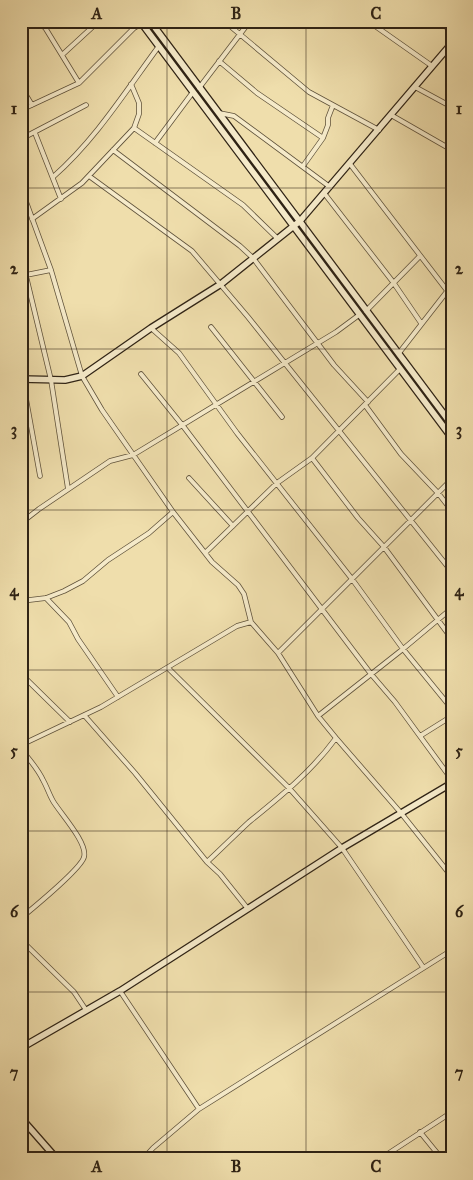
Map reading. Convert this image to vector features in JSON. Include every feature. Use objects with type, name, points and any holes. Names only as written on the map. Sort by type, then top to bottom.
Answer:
[{"type":"main road","points":[[145,22],[159,46],[452,438]]},
{"type":"main road","points":[[145,22],[199,88],[452,425]]},
{"type":"main road","points":[[22,380],[65,380],[82,376],[151,328],[221,284],[300,221],[452,43]]},
{"type":"main road","points":[[21,1048],[120,991],[342,848],[452,782]]},
{"type":"main road","points":[[21,1118],[58,1159]]},
{"type":"street","points":[[41,21],[78,83]]},
{"type":"street","points":[[45,28],[53,21]]},
{"type":"street","points":[[62,55],[99,21]]},
{"type":"street","points":[[224,21],[309,92],[379,130]]},
{"type":"street","points":[[199,88],[250,21]]},
{"type":"street","points":[[368,21],[432,66]]},
{"type":"street","points":[[437,21],[452,32]]},
{"type":"street","points":[[21,110],[78,83],[134,28],[145,22]]},
{"type":"street","points":[[53,177],[92,139],[159,46]]},
{"type":"street","points":[[219,61],[258,93],[323,138]]},
{"type":"street","points":[[32,219],[89,176],[134,128],[139,114],[139,103],[132,84]]},
{"type":"street","points":[[21,87],[32,105]]},
{"type":"street","points":[[415,87],[452,107]]},
{"type":"street","points":[[155,142],[193,92]]},
{"type":"street","points":[[21,139],[86,105]]},
{"type":"street","points":[[303,166],[323,138],[333,105]]},
{"type":"street","points":[[217,112],[234,116],[330,187]]},
{"type":"street","points":[[391,115],[452,150]]},
{"type":"street","points":[[134,128],[243,205],[277,238]]},
{"type":"street","points":[[35,133],[61,199]]},
{"type":"street","points":[[113,150],[240,246],[252,258],[318,342],[334,366],[367,403],[401,454],[438,493],[452,511]]},
{"type":"street","points":[[350,164],[452,297]]},
{"type":"street","points":[[89,176],[192,251],[221,284],[452,572]]},
{"type":"street","points":[[21,188],[51,270],[82,376],[115,430],[173,512],[212,562],[238,585],[244,594],[251,622],[278,653],[318,716],[401,813],[452,877]]},
{"type":"street","points":[[324,193],[393,282],[421,323]]},
{"type":"street","points":[[21,205],[27,203]]},
{"type":"street","points":[[366,311],[420,256]]},
{"type":"street","points":[[51,270],[24,276],[51,380],[68,489]]},
{"type":"street","points":[[399,353],[452,284]]},
{"type":"street","points":[[21,523],[110,460],[133,455],[183,426],[359,315]]},
{"type":"street","points":[[211,327],[282,417]]},
{"type":"street","points":[[151,328],[178,353],[352,579],[403,649],[452,709]]},
{"type":"street","points":[[205,553],[277,483],[312,458],[400,369]]},
{"type":"street","points":[[21,372],[40,476]]},
{"type":"street","points":[[141,374],[183,426],[371,674],[395,702],[452,782]]},
{"type":"street","points":[[312,458],[358,518],[384,547],[452,639]]},
{"type":"street","points":[[189,478],[233,526]]},
{"type":"street","points":[[278,653],[452,480]]},
{"type":"street","points":[[21,601],[46,598],[83,581],[108,560],[149,533],[173,512]]},
{"type":"street","points":[[46,598],[69,622],[78,640],[118,697]]},
{"type":"street","points":[[318,716],[452,608]]},
{"type":"street","points":[[21,918],[71,873],[84,858],[85,853],[83,845],[52,800],[43,778],[21,747],[118,697],[237,626],[251,622]]},
{"type":"street","points":[[168,668],[289,788],[342,848],[422,967]]},
{"type":"street","points":[[21,674],[70,722]]},
{"type":"street","points":[[84,715],[135,773],[248,909]]},
{"type":"street","points":[[420,736],[452,716]]},
{"type":"street","points":[[207,862],[289,788],[326,752],[336,738]]},
{"type":"street","points":[[21,940],[74,992],[86,1010]]},
{"type":"street","points":[[144,1159],[153,1148],[199,1109],[422,967],[452,950]]},
{"type":"street","points":[[120,991],[199,1109]]},
{"type":"street","points":[[380,1159],[452,1112]]},
{"type":"street","points":[[420,1132],[442,1159]]}]
